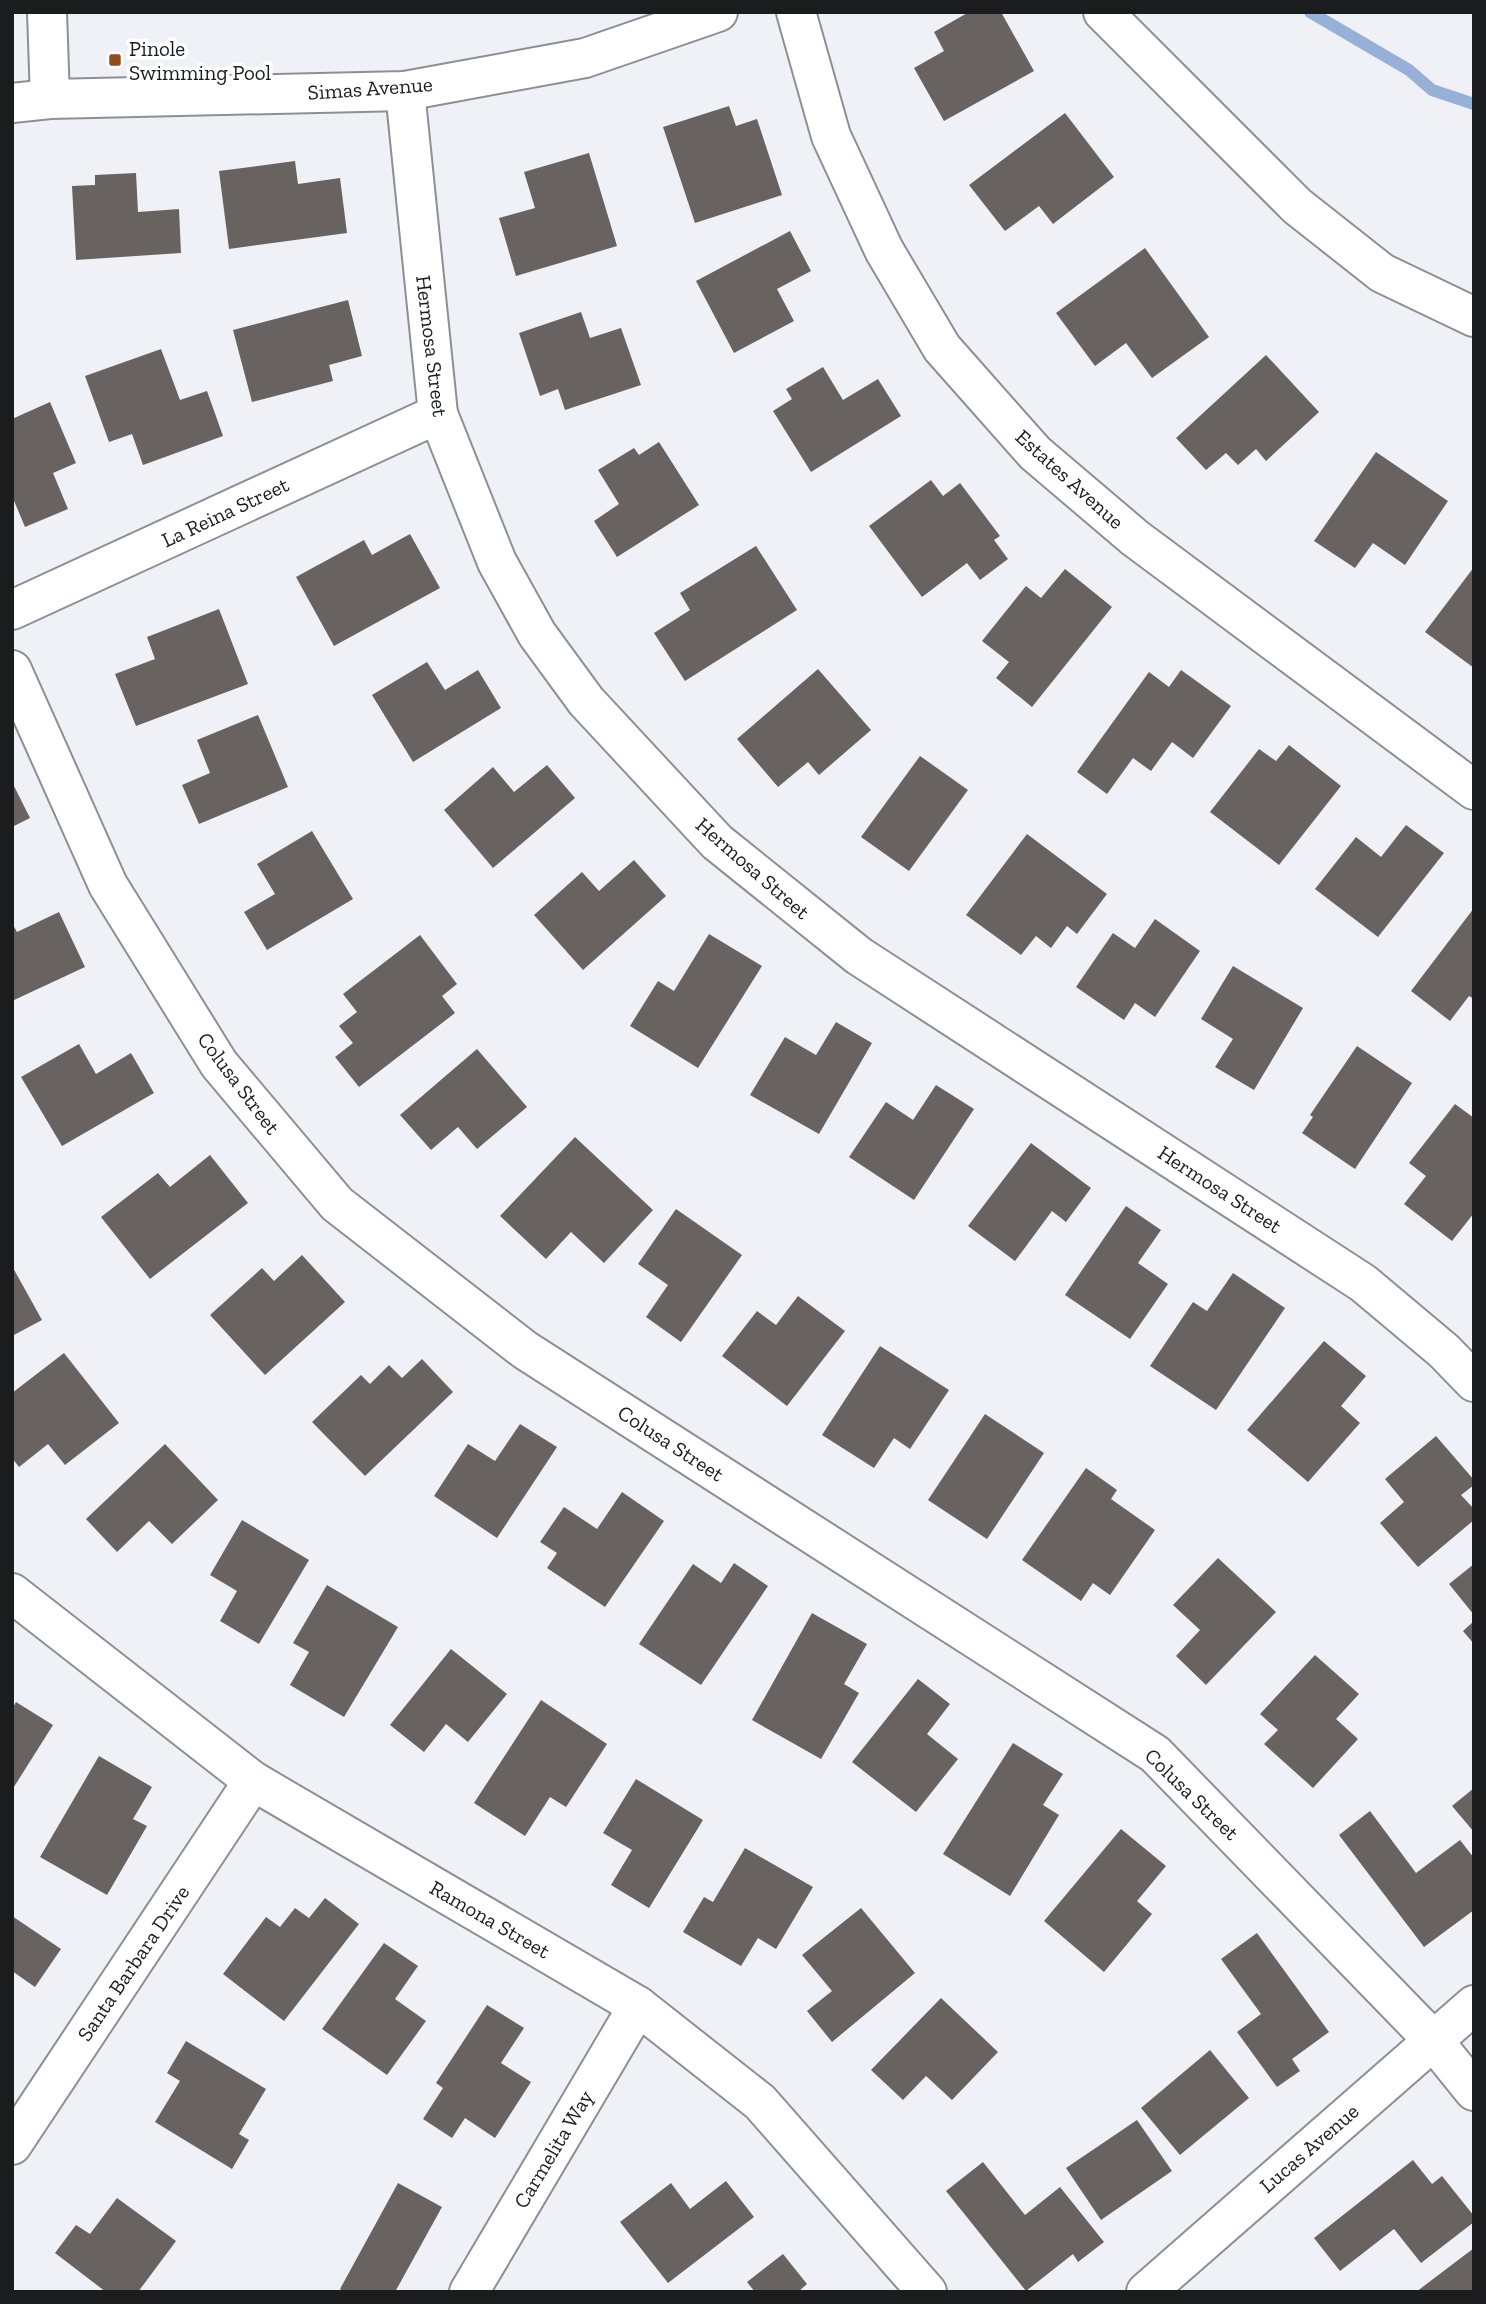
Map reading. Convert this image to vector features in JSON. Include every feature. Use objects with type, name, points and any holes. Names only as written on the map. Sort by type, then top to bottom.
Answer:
[{"type":"street","points":[[47,12],[50,99]]},
{"type":"street","name":"Simas Avenue","points":[[12,103],[50,99],[405,91],[585,58],[718,12]]},
{"type":"street","name":"Estates Avenue","points":[[796,12],[831,136],[884,250],[942,348],[1035,453],[1125,530],[1474,790]]},
{"type":"street","points":[[1103,12],[1297,206],[1382,273],[1474,317]]},
{"type":"street","name":"Hermosa Street","points":[[405,91],[438,414],[497,562],[537,634],[586,701],[717,842],[859,956],[1363,1283],[1444,1350],[1474,1382]]},
{"type":"street","name":"La Reina Street","points":[[12,610],[438,414]]},
{"type":"street","name":"Colusa Street","points":[[12,670],[108,885],[219,1064],[337,1204],[525,1350],[1155,1754],[1433,2039],[1474,2091]]},
{"type":"street","name":"Ramona Street","points":[[12,1594],[253,1781],[638,2006],[760,2102],[927,2292]]},
{"type":"street","name":"Santa Barbara Drive","points":[[12,2145],[253,1781]]},
{"type":"street","name":"Lucas Avenue","points":[[1146,2292],[1474,2005]]},
{"type":"street","name":"Carmelita Way","points":[[469,2292],[638,2006]]},
{"type":"building","points":[[969,12],[1001,12],[1034,71],[944,121],[914,68],[944,51],[934,32]]},
{"type":"building","points":[[729,106],[736,126],[757,119],[782,195],[695,223],[663,127]]},
{"type":"building","points":[[1065,113],[1114,177],[1053,224],[1039,206],[1005,231],[969,185]]},
{"type":"building","points":[[589,153],[617,246],[516,276],[499,218],[535,208],[524,172]]},
{"type":"building","points":[[295,161],[298,184],[340,178],[347,233],[229,249],[219,171]]},
{"type":"building","points":[[136,173],[138,212],[179,209],[181,253],[76,260],[72,186],[95,185],[95,175]]},
{"type":"building","points":[[790,231],[811,271],[777,289],[794,321],[734,353],[696,281]]},
{"type":"building","points":[[1145,248],[1209,337],[1152,378],[1126,343],[1095,366],[1056,313]]},
{"type":"building","points":[[348,300],[362,356],[329,365],[333,381],[252,402],[233,330]]},
{"type":"building","points":[[581,312],[590,338],[621,328],[641,385],[565,410],[558,389],[540,396],[519,333]]},
{"type":"building","points":[[161,349],[180,400],[207,391],[223,436],[143,465],[132,434],[109,442],[85,376]]},
{"type":"building","points":[[1266,355],[1319,412],[1266,461],[1256,449],[1238,465],[1226,453],[1206,470],[1176,438]]},
{"type":"building","points":[[823,367],[843,400],[878,379],[901,416],[811,472],[773,411],[792,399],[786,389]]},
{"type":"building","points":[[50,402],[76,463],[53,473],[68,509],[25,527],[12,496],[12,419]]},
{"type":"building","points":[[659,442],[699,505],[617,557],[594,521],[619,504],[598,470],[634,448],[639,455]]},
{"type":"building","points":[[1376,452],[1448,501],[1405,565],[1373,543],[1355,568],[1314,541]]},
{"type":"building","points":[[931,480],[943,496],[960,483],[1000,536],[994,540],[1008,559],[980,580],[967,563],[922,597],[869,526]]},
{"type":"building","points":[[410,534],[440,588],[334,646],[296,577],[364,540],[372,555]]},
{"type":"building","points":[[756,546],[797,610],[685,681],[654,633],[690,610],[680,593]]},
{"type":"building","points":[[1474,567],[1474,668],[1425,632]]},
{"type":"building","points":[[1065,569],[1112,607],[1032,707],[996,678],[1009,662],[982,641],[1026,586],[1041,598]]},
{"type":"building","points":[[219,609],[248,684],[136,726],[115,674],[155,659],[147,637]]},
{"type":"building","points":[[427,662],[445,690],[478,670],[501,708],[413,762],[372,695]]},
{"type":"building","points":[[818,669],[871,730],[819,775],[808,762],[778,787],[737,739]]},
{"type":"building","points":[[1181,670],[1231,706],[1193,758],[1172,742],[1151,771],[1133,758],[1107,794],[1077,772],[1149,672],[1169,687]]},
{"type":"building","points":[[258,715],[288,787],[199,824],[182,785],[210,773],[197,740]]},
{"type":"building","points":[[1289,745],[1341,786],[1279,865],[1210,812],[1259,749],[1276,761]]},
{"type":"building","points":[[920,756],[968,790],[909,871],[861,837]]},
{"type":"building","points":[[547,765],[575,798],[493,868],[444,810],[493,767],[514,792]]},
{"type":"building","points":[[12,782],[30,818],[12,827]]},
{"type":"building","points":[[1406,825],[1444,853],[1378,937],[1315,889],[1356,837],[1381,857]]},
{"type":"building","points":[[312,831],[353,899],[267,950],[244,912],[275,894],[257,864]]},
{"type":"building","points":[[1027,834],[1107,894],[1077,934],[1067,926],[1051,948],[1036,936],[1021,955],[966,915]]},
{"type":"building","points":[[634,860],[666,896],[583,970],[534,915],[582,872],[599,891]]},
{"type":"building","points":[[1474,908],[1474,999],[1469,996],[1450,1021],[1411,991]]},
{"type":"building","points":[[59,912],[85,967],[12,1001],[12,923],[17,932]]},
{"type":"building","points":[[1155,919],[1200,951],[1155,1017],[1135,1003],[1124,1020],[1076,987],[1113,933],[1135,948]]},
{"type":"building","points":[[709,934],[762,966],[698,1068],[630,1026],[658,981],[674,991]]},
{"type":"building","points":[[420,935],[457,984],[442,996],[455,1013],[359,1087],[335,1057],[353,1043],[339,1026],[357,1012],[343,994]]},
{"type":"building","points":[[1233,966],[1303,1008],[1254,1090],[1215,1067],[1233,1039],[1201,1019]]},
{"type":"building","points":[[836,1022],[872,1043],[819,1134],[750,1095],[785,1037],[816,1055]]},
{"type":"building","points":[[79,1044],[96,1074],[131,1053],[154,1093],[62,1146],[21,1077]]},
{"type":"building","points":[[1357,1046],[1412,1083],[1355,1169],[1302,1133],[1313,1117],[1310,1115]]},
{"type":"building","points":[[477,1049],[527,1107],[477,1149],[458,1127],[431,1150],[400,1115]]},
{"type":"building","points":[[936,1085],[974,1109],[914,1200],[849,1157],[886,1102],[913,1120]]},
{"type":"building","points":[[1455,1104],[1474,1118],[1474,1213],[1452,1241],[1404,1204],[1426,1176],[1409,1163]]},
{"type":"building","points":[[575,1137],[653,1210],[604,1263],[571,1232],[546,1259],[500,1216]]},
{"type":"building","points":[[1031,1143],[1091,1188],[1066,1222],[1052,1211],[1015,1261],[968,1226]]},
{"type":"building","points":[[210,1155],[248,1203],[150,1279],[101,1217],[158,1173],[170,1187]]},
{"type":"building","points":[[1126,1206],[1161,1230],[1138,1263],[1168,1284],[1130,1339],[1065,1295]]},
{"type":"building","points":[[676,1209],[742,1255],[681,1342],[646,1317],[668,1285],[638,1264]]},
{"type":"building","points":[[302,1255],[345,1302],[265,1375],[210,1315],[262,1268],[274,1281]]},
{"type":"building","points":[[12,1266],[42,1320],[12,1336]]},
{"type":"building","points":[[1233,1273],[1285,1308],[1216,1410],[1150,1366],[1193,1302],[1207,1311]]},
{"type":"building","points":[[798,1296],[845,1331],[787,1406],[722,1356],[757,1311],[776,1325]]},
{"type":"building","points":[[1324,1341],[1366,1376],[1341,1406],[1360,1423],[1308,1482],[1247,1430]]},
{"type":"building","points":[[880,1346],[949,1390],[910,1449],[894,1438],[874,1468],[822,1435]]},
{"type":"building","points":[[64,1353],[119,1423],[65,1465],[48,1444],[19,1467],[12,1458],[12,1393]]},
{"type":"building","points":[[422,1359],[453,1392],[365,1476],[312,1422],[361,1375],[370,1384],[389,1365],[402,1378]]},
{"type":"building","points":[[985,1414],[1044,1453],[987,1539],[928,1500]]},
{"type":"building","points":[[520,1424],[557,1447],[497,1538],[434,1496],[468,1444],[495,1461]]},
{"type":"building","points":[[1436,1436],[1474,1480],[1474,1485],[1461,1495],[1474,1509],[1474,1520],[1418,1567],[1380,1523],[1404,1502],[1385,1479]]},
{"type":"building","points":[[165,1444],[218,1500],[172,1544],[149,1521],[117,1552],[86,1519]]},
{"type":"building","points":[[1086,1468],[1117,1490],[1111,1499],[1155,1530],[1110,1595],[1093,1583],[1081,1601],[1022,1560]]},
{"type":"building","points":[[622,1492],[664,1521],[605,1607],[547,1568],[557,1553],[540,1542],[564,1507],[597,1529]]},
{"type":"building","points":[[242,1520],[309,1560],[259,1644],[220,1621],[237,1591],[210,1575]]},
{"type":"building","points":[[1218,1558],[1276,1612],[1206,1685],[1176,1656],[1200,1630],[1173,1605]]},
{"type":"building","points":[[734,1563],[768,1586],[701,1685],[639,1644],[693,1564],[721,1583]]},
{"type":"building","points":[[1474,1564],[1474,1615],[1449,1584]]},
{"type":"building","points":[[327,1585],[398,1627],[344,1717],[290,1685],[309,1652],[293,1643]]},
{"type":"building","points":[[812,1613],[867,1644],[844,1684],[859,1693],[821,1759],[752,1720]]},
{"type":"building","points":[[1474,1621],[1474,1644],[1463,1631]]},
{"type":"building","points":[[451,1649],[507,1694],[468,1742],[446,1724],[424,1752],[390,1725]]},
{"type":"building","points":[[1315,1655],[1359,1694],[1336,1719],[1358,1739],[1313,1788],[1264,1744],[1278,1730],[1260,1714]]},
{"type":"building","points":[[918,1679],[950,1704],[927,1734],[958,1759],[916,1812],[852,1762]]},
{"type":"building","points":[[541,1700],[607,1744],[566,1807],[550,1797],[525,1836],[474,1803]]},
{"type":"building","points":[[16,1702],[53,1725],[12,1790],[12,1709]]},
{"type":"building","points":[[1013,1743],[1063,1774],[1043,1805],[1059,1815],[1010,1896],[943,1854]]},
{"type":"building","points":[[99,1756],[152,1787],[133,1819],[147,1826],[107,1895],[40,1857]]},
{"type":"building","points":[[636,1779],[703,1820],[649,1908],[611,1885],[632,1850],[603,1833]]},
{"type":"building","points":[[1474,1788],[1474,1832],[1452,1806]]},
{"type":"building","points":[[1370,1811],[1416,1873],[1460,1840],[1474,1858],[1474,1910],[1424,1947],[1339,1835]]},
{"type":"building","points":[[1121,1829],[1166,1866],[1137,1901],[1152,1914],[1104,1972],[1044,1921]]},
{"type":"building","points":[[745,1848],[813,1887],[776,1949],[758,1938],[741,1966],[683,1932],[704,1897],[713,1902]]},
{"type":"building","points":[[325,1898],[359,1924],[284,2021],[223,1974],[266,1917],[280,1927],[295,1908],[309,1918]]},
{"type":"building","points":[[861,1908],[915,1973],[832,2042],[807,2011],[832,1991],[802,1955]]},
{"type":"building","points":[[12,1916],[61,1949],[35,1987],[12,1971]]},
{"type":"building","points":[[1257,1933],[1329,2032],[1292,2059],[1300,2071],[1277,2087],[1237,2032],[1261,2014],[1221,1959]]},
{"type":"building","points":[[384,1943],[418,1966],[395,1999],[426,2021],[387,2075],[322,2029]]},
{"type":"building","points":[[941,1998],[998,2052],[952,2100],[926,2076],[903,2100],[871,2070]]},
{"type":"building","points":[[487,2005],[524,2028],[501,2063],[531,2082],[495,2138],[465,2118],[452,2138],[423,2119],[443,2088],[436,2083]]},
{"type":"building","points":[[186,2041],[266,2089],[239,2134],[249,2140],[232,2169],[155,2122],[180,2081],[167,2073]]},
{"type":"building","points":[[1210,2050],[1249,2098],[1180,2155],[1141,2108]]},
{"type":"building","points":[[1137,2120],[1172,2171],[1101,2220],[1066,2168]]},
{"type":"building","points":[[1413,2160],[1432,2184],[1442,2176],[1474,2216],[1474,2222],[1421,2263],[1394,2229],[1340,2271],[1314,2238]]},
{"type":"building","points":[[983,2162],[1025,2215],[1060,2187],[1104,2242],[1078,2262],[1073,2254],[1026,2291],[946,2191]]},
{"type":"building","points":[[726,2181],[754,2217],[668,2283],[620,2222],[671,2183],[690,2209]]},
{"type":"building","points":[[398,2183],[442,2207],[395,2292],[344,2292],[340,2289]]},
{"type":"building","points":[[117,2198],[176,2241],[138,2292],[106,2292],[55,2253],[76,2225],[90,2234]]},
{"type":"building","points":[[1474,2248],[1474,2292],[1416,2292]]},
{"type":"building","points":[[783,2254],[807,2284],[798,2292],[755,2292],[747,2282]]},
{"type":"waterway","points":[[1310,12],[1409,70],[1432,90],[1474,104]]},
{"type":"place","name":"Pinole Swimming Pool","points":[[115,60]]}]
